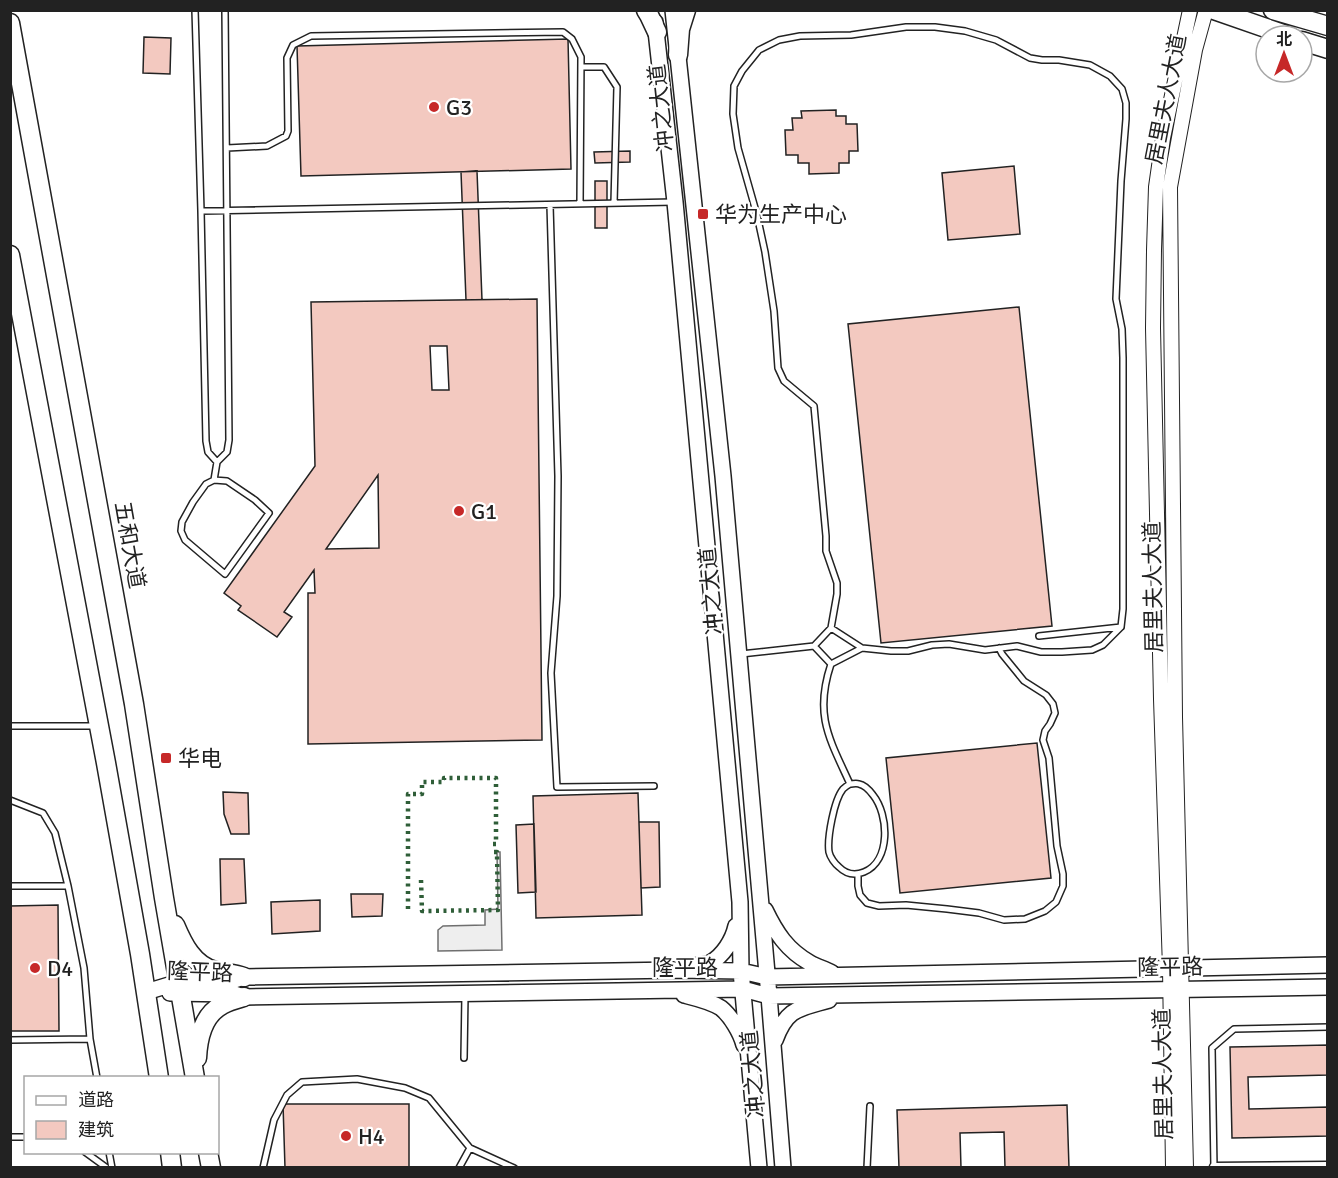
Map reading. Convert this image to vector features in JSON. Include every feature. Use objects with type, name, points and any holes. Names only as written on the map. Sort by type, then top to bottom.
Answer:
[{"type":"main road","points":[[10,23],[17,10]]},
{"type":"main road","points":[[645,10],[657,32]]},
{"type":"main road","name":"冲之大道","points":[[654,10],[675,202],[740,902],[741,971],[759,1167]]},
{"type":"main road","name":"冲之大道","points":[[673,10],[722,464],[783,1167]]},
{"type":"main road","points":[[678,55],[680,29],[686,10]]},
{"type":"main road","points":[[1214,10],[1254,24]]},
{"type":"main road","points":[[1273,10],[1328,26]]},
{"type":"main road","name":"五和大道","points":[[10,23],[132,693],[164,897],[196,1076]]},
{"type":"main road","points":[[10,255],[99,726],[159,1076]]},
{"type":"main road","points":[[164,897],[178,933],[194,959],[208,969],[235,973],[244,977]]},
{"type":"main road","points":[[676,970],[709,963],[722,954],[736,929],[740,902]]},
{"type":"main road","points":[[761,902],[776,932],[786,945],[811,964],[838,975]]},
{"type":"main road","name":"隆平路","points":[[146,992],[244,977],[676,970],[741,971],[767,977],[1328,965]]},
{"type":"main road","name":"隆平路","points":[[180,988],[244,997],[743,989],[769,996],[1328,987]]},
{"type":"main road","points":[[660,990],[700,999],[721,1008],[732,1020],[743,1040],[752,1075]]},
{"type":"main road","points":[[775,1070],[775,1040],[782,1023],[795,1010],[847,994]]},
{"type":"main road","points":[[196,1076],[198,1043],[207,1018],[219,1006],[244,997]]},
{"type":"street","name":"居里夫人大道","points":[[1186,1167],[1161,687],[1154,250],[1156,187],[1163,138],[1190,10]]},
{"type":"street","name":"居里夫人大道","points":[[1175,968],[1170,187],[1195,50],[1206,10]]},
{"type":"street","name":"居里夫人大道","points":[[1173,1167],[1176,989]]},
{"type":"street","points":[[1214,1167],[1328,1166]]},
{"type":"lane","points":[[195,10],[206,441],[208,452],[217,462]]},
{"type":"lane","points":[[214,480],[217,462],[227,452],[229,440],[225,10]]},
{"type":"lane","points":[[739,654],[814,646],[831,628],[837,587],[826,551],[814,406],[784,381],[778,368],[774,311],[765,252],[758,215],[738,148],[734,125],[732,106],[734,86],[742,71],[759,50],[779,40],[800,36],[851,35],[906,27],[935,27],[965,31],[996,40],[1030,58],[1090,65],[1110,76],[1122,88],[1126,103],[1116,299],[1122,328],[1123,358],[1124,609],[1121,627],[1103,645],[1092,650],[1062,652],[1041,652],[1017,646],[985,650],[949,644],[932,645],[909,651],[862,648],[831,628]]},
{"type":"lane","points":[[227,148],[267,146],[286,136],[288,131],[287,58],[293,45],[311,36],[563,32],[572,39],[581,57],[580,204]]},
{"type":"lane","points":[[581,67],[604,67],[617,87],[614,203]]},
{"type":"lane","points":[[201,211],[675,202]]},
{"type":"lane","points":[[550,205],[558,476],[557,596],[551,673],[557,787],[654,786]]},
{"type":"lane","points":[[214,480],[228,481],[269,513],[225,574],[185,540],[181,531],[182,522],[193,502],[206,484],[214,480]]},
{"type":"lane","points":[[1039,636],[1121,627]]},
{"type":"lane","points":[[814,646],[831,664]]},
{"type":"lane","points":[[850,784],[831,744],[825,722],[823,700],[831,664],[862,648]]},
{"type":"lane","points":[[858,875],[860,895],[867,903],[879,906],[906,905],[947,909],[980,913],[1004,920],[1025,919],[1045,911],[1056,902],[1063,886],[1063,874],[1057,846],[1049,758],[1043,740],[1045,731],[1055,713],[1053,704],[1046,694],[1024,681],[999,648]]},
{"type":"lane","points":[[10,726],[99,726]]},
{"type":"lane","points":[[850,784],[861,784],[870,790],[879,802],[884,819],[885,838],[880,856],[871,869],[858,875],[847,873],[837,866],[829,854],[832,817],[843,788],[850,784]]},
{"type":"lane","points":[[10,800],[42,813],[55,833],[84,968],[90,1039],[97,1076]]},
{"type":"lane","points":[[10,886],[68,886]]},
{"type":"lane","points":[[464,1058],[465,993]]},
{"type":"lane","points":[[1214,1167],[1212,1048],[1234,1029],[1328,1027]]},
{"type":"lane","points":[[10,1040],[90,1039]]},
{"type":"lane","points":[[263,1167],[274,1120],[287,1095],[302,1082],[357,1079],[405,1088],[429,1098],[470,1148],[514,1167]]},
{"type":"lane","points":[[867,1167],[870,1106]]},
{"type":"lane","points":[[459,1167],[470,1148]]},
{"type":"lane","points":[[88,1154],[107,1167]]},
{"type":"shaded area","points":[[497,852],[500,852],[502,950],[438,951],[438,930],[443,926],[485,925],[485,910],[498,909]]},
{"type":"building","points":[[144,37],[171,38],[170,74],[143,73]]},
{"type":"building","name":"G3","points":[[568,39],[571,169],[301,176],[297,46]]},
{"type":"building","points":[[836,110],[836,116],[846,116],[846,124],[857,124],[858,151],[849,151],[849,163],[839,163],[839,173],[809,174],[809,163],[798,163],[798,155],[786,155],[785,130],[793,130],[792,118],[802,118],[801,111]]},
{"type":"building","points":[[630,151],[630,162],[595,163],[594,152]]},
{"type":"building","points":[[1014,166],[1020,234],[948,240],[942,173]]},
{"type":"building","points":[[477,171],[482,300],[466,300],[461,172]]},
{"type":"building","points":[[595,181],[607,181],[607,228],[595,228]]},
{"type":"building","name":"G1","points":[[537,299],[542,740],[308,744],[308,593],[315,593],[314,570],[284,612],[292,617],[277,637],[238,610],[241,606],[224,593],[315,466],[311,302]],"holes":[[[430,346],[447,346],[449,390],[432,390]],[[378,475],[379,548],[326,549]]]},
{"type":"building","points":[[1019,307],[1052,626],[881,643],[848,324]]},
{"type":"building","points":[[1037,743],[1051,878],[900,893],[886,758]]},
{"type":"building","points":[[223,792],[248,793],[249,834],[231,834],[224,814]]},
{"type":"building","points":[[638,793],[642,915],[536,918],[533,796]]},
{"type":"building","points":[[639,822],[659,822],[660,887],[641,888]]},
{"type":"building","points":[[534,824],[536,892],[518,893],[516,825]]},
{"type":"building","points":[[220,859],[244,859],[246,903],[221,905]]},
{"type":"building","points":[[351,894],[383,894],[382,916],[352,917]]},
{"type":"building","points":[[320,900],[320,931],[272,934],[271,902]]},
{"type":"building","name":"D4","points":[[58,905],[59,1031],[10,1031],[10,906]]},
{"type":"building","points":[[1328,1045],[1328,1075],[1248,1077],[1249,1109],[1328,1107],[1328,1136],[1232,1138],[1230,1047]]},
{"type":"building","name":"H4","points":[[283,1104],[409,1104],[409,1168],[285,1168]]},
{"type":"building","points":[[1067,1105],[1069,1168],[1005,1168],[1004,1132],[960,1133],[961,1168],[899,1168],[897,1110]]},
{"type":"hedge","points":[[408,909],[408,794],[422,794],[422,782],[444,782],[444,778],[496,778],[496,844],[491,844]]},
{"type":"hedge","points":[[421,880],[422,911],[498,910],[497,852],[491,852]]},
{"type":"place","name":"G3","points":[[434,107]]},
{"type":"place","name":"华为生产中心","points":[[703,214]]},
{"type":"place","name":"G1","points":[[459,511]]},
{"type":"place","name":"华电","points":[[166,758]]},
{"type":"place","name":"D4","points":[[35,968]]},
{"type":"place","name":"H4","points":[[346,1136]]}]
